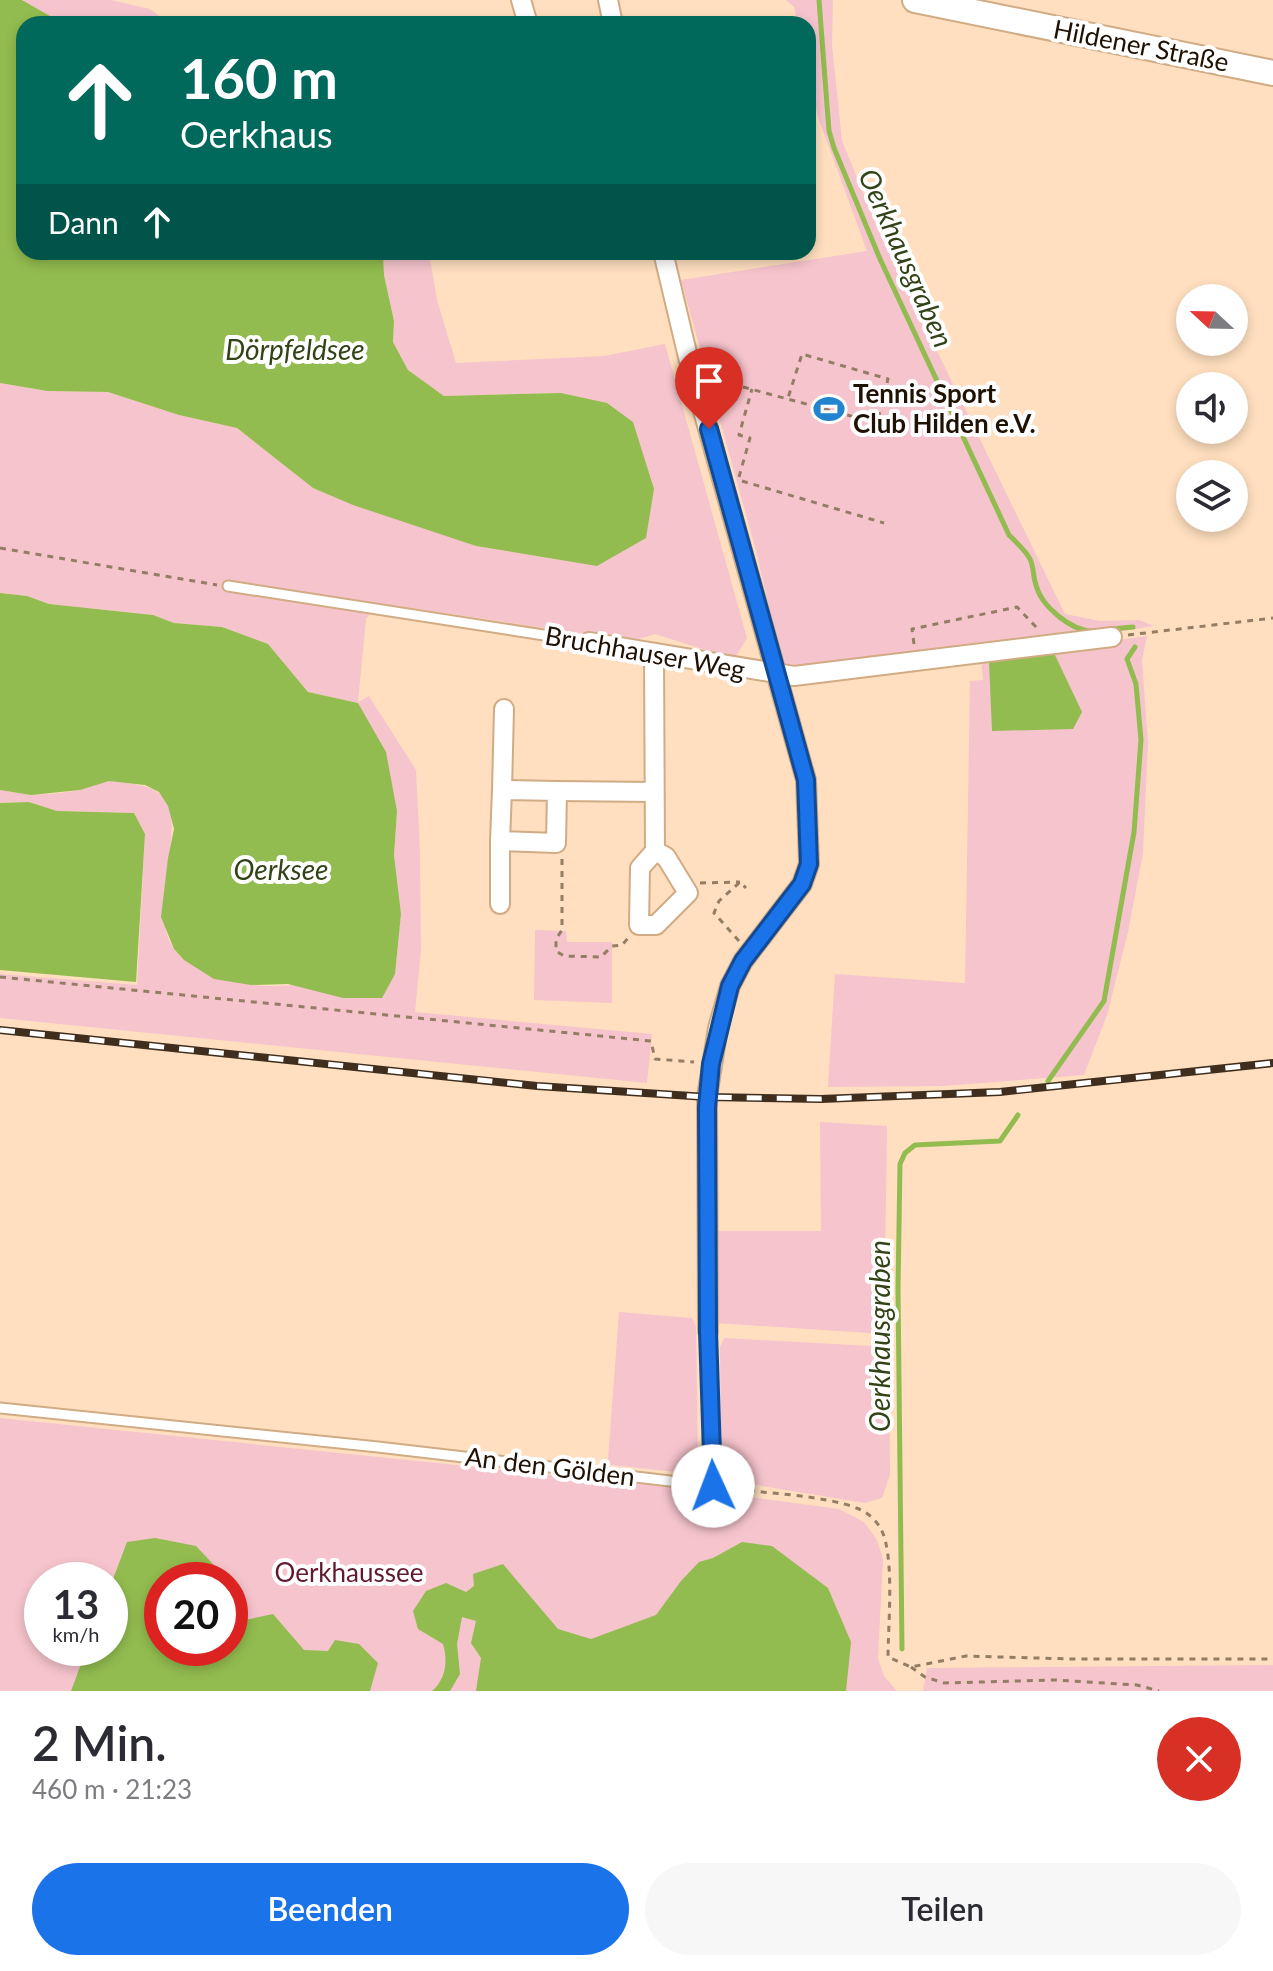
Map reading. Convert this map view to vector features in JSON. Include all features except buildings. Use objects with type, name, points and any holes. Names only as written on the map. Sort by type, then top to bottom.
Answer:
[{"type":"main road","name":"Hildener Straße","points":[[915,0],[1273,73]]},
{"type":"street","points":[[665,260],[806,780],[809,864],[802,884],[743,961],[730,986],[715,1040],[707,1097],[708,1331]]},
{"type":"street","name":"Bruchhauser Weg","points":[[589,642],[794,676],[1112,637]]},
{"type":"street","points":[[654,653],[655,851],[640,868],[639,925],[656,925],[688,893],[666,857],[655,851]]},
{"type":"street","points":[[500,904],[504,709]]},
{"type":"street","points":[[502,790],[654,792]]},
{"type":"street","points":[[500,841],[556,843],[557,791]]},
{"type":"lane","points":[[700,398],[731,383]]},
{"type":"lane","name":"Bruchhauser Weg","points":[[226,586],[589,642]]},
{"type":"lane","points":[[708,1331],[713,1486]]},
{"type":"lane","name":"An den Gölden","points":[[0,1408],[713,1486]]},
{"type":"path","points":[[731,383],[877,423],[888,379],[802,354],[788,398]]},
{"type":"path","points":[[752,389],[739,435],[750,438],[738,480],[884,523]]},
{"type":"path","points":[[0,548],[226,586]]},
{"type":"path","points":[[916,661],[912,629],[1017,607],[1052,644]]},
{"type":"path","points":[[1112,637],[1273,618]]},
{"type":"path","points":[[556,843],[562,849],[562,930],[556,939],[556,951],[564,956],[601,957],[612,946],[622,945],[639,925]]},
{"type":"path","points":[[696,884],[740,882],[746,888]]},
{"type":"path","points":[[727,927],[714,913],[719,901],[740,882]]},
{"type":"path","points":[[0,977],[651,1041],[655,1059],[698,1062]]},
{"type":"path","points":[[713,1486],[824,1501],[858,1508],[872,1516],[882,1530],[888,1554],[888,1657],[925,1677],[944,1683],[1055,1680],[1123,1684],[1159,1691]]},
{"type":"path","points":[[911,1667],[966,1656],[1273,1659]]},
{"type":"green space","points":[[22,0],[111,0],[150,9],[159,16],[50,16]]},
{"type":"green space","points":[[786,0],[833,0],[832,45],[842,141],[881,236],[1065,614],[1100,621],[1139,620],[1154,626],[794,669],[782,661],[755,547],[681,280],[867,251],[818,117],[816,16],[796,16],[794,7]]},
{"type":"green space","points":[[383,260],[430,260],[437,300],[456,363],[604,356],[665,344],[747,638],[734,659],[655,634],[632,641],[378,603],[366,619],[358,702],[369,696],[416,770],[421,950],[415,1012],[652,1034],[647,1083],[0,1018],[0,974],[137,985],[145,834],[134,813],[57,811],[29,802],[0,803],[0,790],[54,794],[109,781],[140,785],[156,791],[168,804],[172,822],[164,892],[168,938],[181,957],[194,965],[233,980],[263,986],[395,974],[401,914],[394,855],[397,811],[358,703],[308,692],[268,644],[222,627],[174,623],[153,615],[49,604],[27,596],[0,593],[0,383],[47,391],[108,392],[179,415],[237,428],[313,488],[476,546],[518,552],[561,393],[444,396],[408,370],[393,342],[394,321]]},
{"type":"green space","points":[[1147,636],[1142,660],[1148,743],[1143,853],[1128,932],[1107,1015],[1084,1075],[943,1086],[828,1087],[835,974],[965,983],[970,681],[983,680],[981,659]]},
{"type":"green space","points":[[535,930],[566,931],[567,942],[612,942],[612,1003],[534,1000]]},
{"type":"green space","points":[[820,1122],[887,1126],[884,1334],[715,1323],[714,1231],[821,1231]]},
{"type":"green space","points":[[619,1312],[692,1318],[696,1326],[698,1457],[676,1472],[611,1465],[608,1460]]},
{"type":"green space","points":[[724,1338],[889,1347],[890,1475],[882,1498],[865,1503],[745,1483],[731,1472],[721,1455],[720,1347]]},
{"type":"green space","name":"Oerkhaussee","points":[[0,1418],[690,1489],[839,1509],[864,1522],[877,1540],[883,1559],[878,1658],[884,1676],[897,1691],[0,1691]]},
{"type":"green space","points":[[1273,1665],[1273,1691],[923,1691],[927,1668]]},
{"type":"water","name":"Dörpfeldsee","points":[[0,0],[22,0],[50,16],[16,16],[16,260],[383,260],[394,321],[393,342],[408,370],[444,396],[561,393],[607,403],[633,422],[654,489],[646,538],[597,566],[476,546],[353,505],[313,488],[237,428],[179,415],[108,392],[47,391],[0,383]]},
{"type":"water","name":"Oerksee","points":[[0,593],[27,596],[49,604],[153,615],[174,623],[222,627],[268,644],[308,692],[358,703],[386,752],[397,811],[394,855],[401,914],[395,974],[382,998],[343,998],[288,984],[251,985],[214,979],[184,960],[174,949],[161,917],[174,829],[168,806],[159,792],[145,785],[109,781],[80,790],[31,795],[0,790]]},
{"type":"water","points":[[1054,653],[1082,712],[1073,729],[992,731],[989,662]]},
{"type":"water","points":[[29,802],[57,811],[134,813],[145,834],[136,982],[0,970],[0,803]]},
{"type":"water","name":"Oerkhaussee","points":[[155,1538],[196,1546],[211,1562],[144,1562],[144,1666],[248,1666],[248,1619],[273,1614],[304,1650],[328,1651],[335,1640],[359,1644],[378,1663],[370,1691],[71,1691],[80,1666],[128,1666],[128,1562],[119,1562],[127,1542]]},
{"type":"water","name":"Oerkhaussee","points":[[742,1542],[772,1546],[828,1588],[851,1642],[846,1691],[476,1691],[481,1658],[471,1643],[476,1621],[462,1617],[457,1644],[460,1674],[450,1691],[432,1691],[443,1675],[445,1657],[443,1644],[418,1629],[413,1611],[426,1591],[446,1583],[466,1592],[474,1586],[473,1574],[503,1564],[558,1629],[591,1639],[656,1615],[699,1562]]},
{"type":"waterway","name":"Oerkhausgraben","points":[[819,0],[829,131],[880,259],[1009,535],[1030,559],[1039,593],[1051,609],[1067,622],[1094,631]]},
{"type":"waterway","name":"Oerkhausgraben","points":[[1112,629],[1133,627]]},
{"type":"waterway","name":"Oerkhausgraben","points":[[1048,1081],[1104,1001],[1134,832],[1141,740],[1136,684],[1127,659],[1135,647]]},
{"type":"waterway","name":"Oerkhausgraben","points":[[902,1649],[898,1289],[900,1164],[905,1153],[915,1145],[1000,1141],[1018,1115]]},
{"type":"railway","points":[[0,1030],[537,1086],[707,1097],[821,1099],[1000,1092],[1273,1063]]},
{"type":"place","name":"Tennis Sport Club Hilden e.V.","points":[[829,409]]},
{"type":"route","points":[[709,429],[806,780],[809,864],[802,884],[743,961],[730,986],[711,1064],[707,1097],[708,1331],[713,1486]]}]
